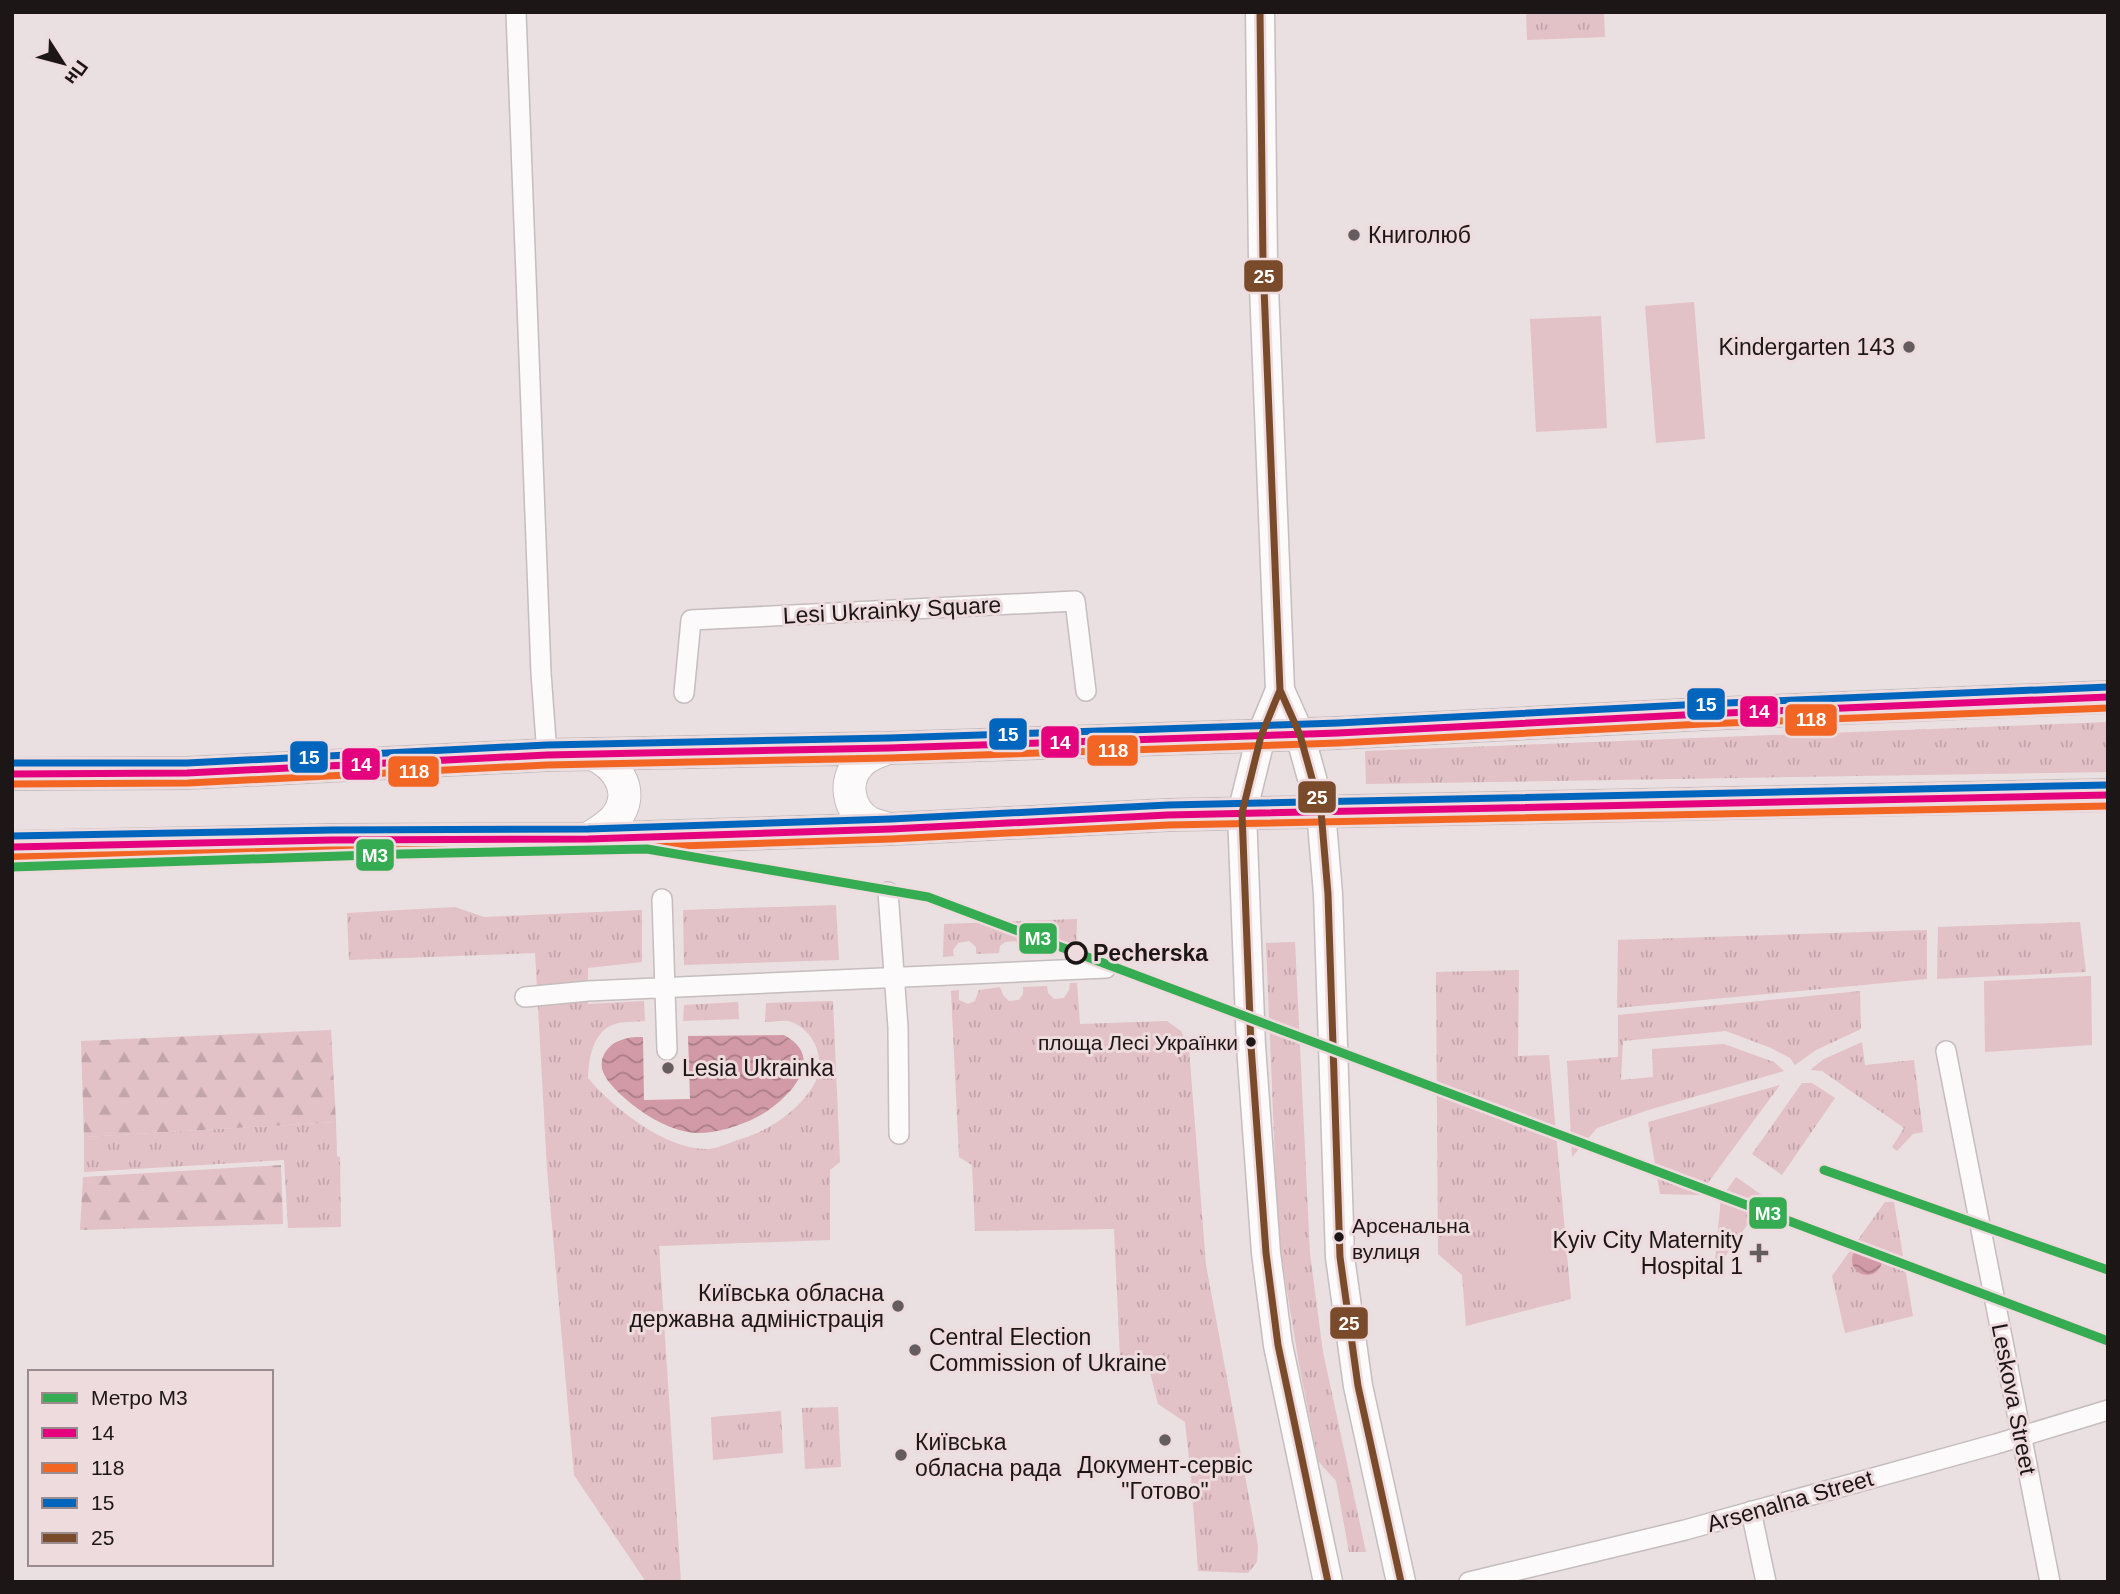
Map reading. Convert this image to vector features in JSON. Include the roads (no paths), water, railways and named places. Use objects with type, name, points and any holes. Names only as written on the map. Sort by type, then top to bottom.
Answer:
[{"type":"main road","points":[[1260,12],[1264,262],[1280,690],[1300,735],[1321,811],[1328,894],[1340,1257],[1359,1386],[1401,1582]]},
{"type":"main road","points":[[1280,690],[1261,736],[1242,813],[1251,1046],[1266,1253],[1280,1357],[1328,1582]]},
{"type":"main road","points":[[12,774],[187,773],[547,755],[1300,735],[2108,697]]},
{"type":"main road","points":[[889,748],[866,757],[858,765],[849,783],[849,794],[858,814],[865,820],[891,830]]},
{"type":"main road","points":[[588,839],[613,822],[621,811],[624,793],[622,780],[616,769],[609,762],[592,754]]},
{"type":"main road","points":[[12,847],[319,840],[588,839],[891,830],[1242,813],[2108,795]]},
{"type":"street","points":[[516,12],[541,673],[547,755]]},
{"type":"street","name":"Lesi Ukrainky Square","points":[[684,693],[691,620],[1075,601],[1086,691]]},
{"type":"street","points":[[888,892],[898,1027],[899,1134]]},
{"type":"street","points":[[662,899],[667,1050]]},
{"type":"street","points":[[524,997],[588,991],[1106,968]]},
{"type":"street","name":"Leskova Street","points":[[1946,1051],[2050,1582]]},
{"type":"street","name":"Arsenalna Street","points":[[1469,1582],[1685,1530],[2021,1437],[2108,1410]]},
{"type":"street","points":[[1751,1511],[1766,1582]]},
{"type":"water","points":[[784,1035],[797,1045],[803,1056],[799,1079],[769,1110],[743,1123],[718,1131],[695,1133],[654,1120],[613,1087],[602,1068],[603,1057],[614,1043],[631,1037],[643,1037],[644,1100],[690,1099],[688,1036]]},
{"type":"water","points":[[1867,1245],[1878,1249],[1882,1260],[1878,1271],[1867,1275],[1856,1271],[1852,1260],[1856,1249]]},
{"type":"metro line","name":"M3","points":[[12,867],[647,849],[928,897],[2108,1341]]},
{"type":"metro line","name":"M3","points":[[1824,1170],[2108,1270]]},
{"type":"place","name":"Книголюб","points":[[1354,235]]},
{"type":"place","name":"Kindergarten 143","points":[[1909,347]]},
{"type":"place","name":"Pecherska","points":[[1076,953]]},
{"type":"place","name":"площа Лесі Українки","points":[[1251,1042]]},
{"type":"place","name":"Lesia Ukrainka","points":[[668,1068]]},
{"type":"place","name":"Арсенальна вулиця","points":[[1339,1237]]},
{"type":"place","name":"Kyiv City Maternity Hospital 1","points":[[1759,1253]]},
{"type":"place","name":"Київська обласна державна адміністрація","points":[[898,1306]]},
{"type":"place","name":"Central Election Commission of Ukraine","points":[[915,1350]]},
{"type":"place","name":"Документ-сервіс \"Готово\"","points":[[1165,1440]]},
{"type":"place","name":"Київська обласна рада","points":[[901,1455]]}]
